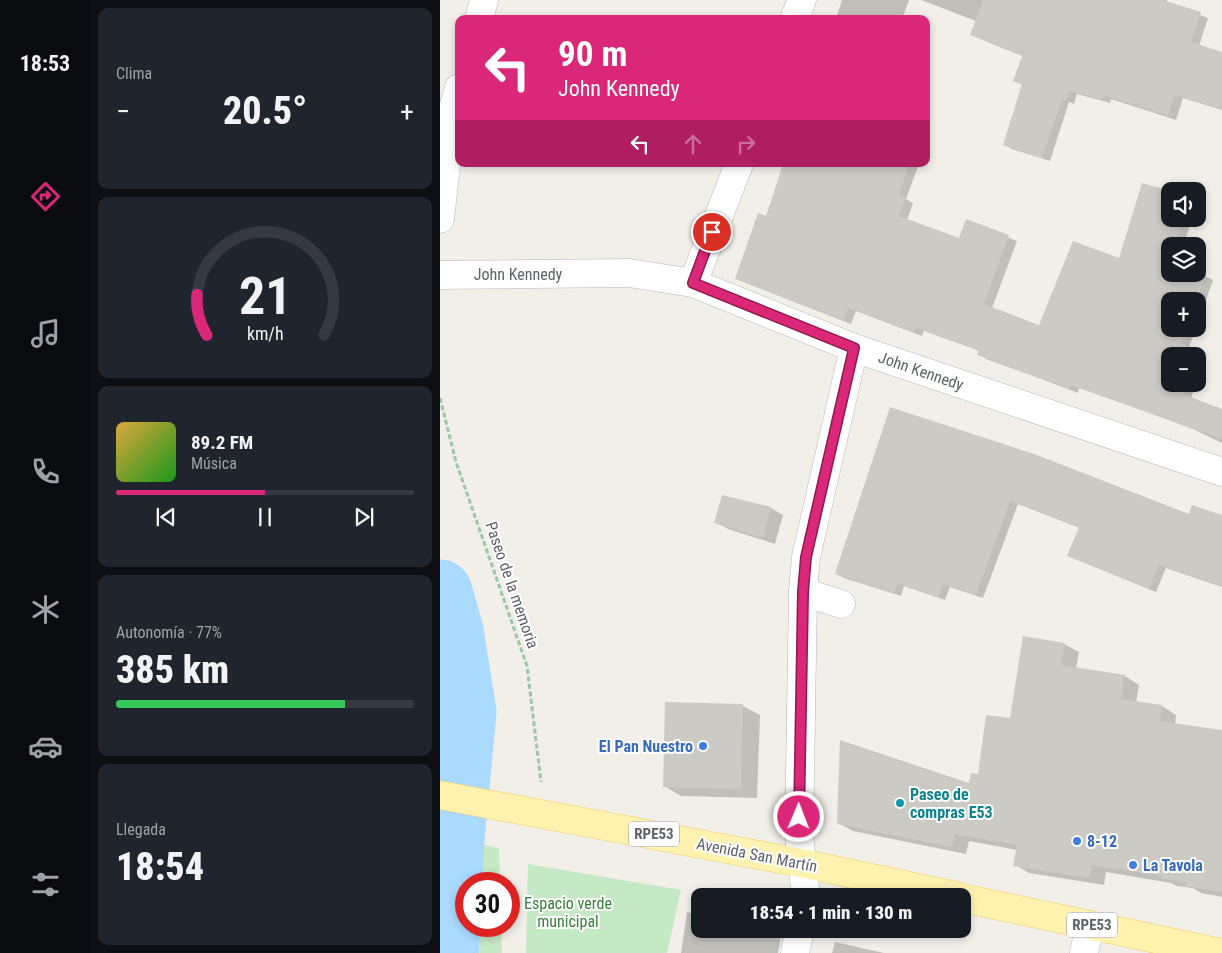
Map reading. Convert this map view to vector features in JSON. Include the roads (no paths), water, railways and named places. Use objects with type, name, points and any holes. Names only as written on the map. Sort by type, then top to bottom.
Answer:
[{"type":"main road","name":"Avenida San Martín","points":[[440,795],[801,863],[918,888]]},
{"type":"main road","name":"RPE53","points":[[971,900],[1222,952]]},
{"type":"street","points":[[480,15],[484,0]]},
{"type":"street","points":[[796,15],[802,0]]},
{"type":"street","points":[[440,219],[452,112],[455,102]]},
{"type":"street","points":[[693,283],[738,167]]},
{"type":"street","name":"John Kennedy","points":[[440,275],[629,273],[693,283],[854,348],[1222,472]]},
{"type":"street","points":[[805,888],[799,836],[803,592],[806,557],[854,348]]},
{"type":"street","points":[[803,592],[841,604]]},
{"type":"street","points":[[1084,953],[1090,925]]},
{"type":"street","points":[[795,953],[798,938]]},
{"type":"waterway","points":[[440,592],[451,631],[464,712],[452,838],[446,953]]},
{"type":"place","name":"El Pan Nuestro","points":[[703,746]]},
{"type":"place","name":"Paseo de compras E53","points":[[900,803]]},
{"type":"place","name":"8-12","points":[[1077,841]]},
{"type":"place","name":"La Tavola","points":[[1133,865]]},
{"type":"park label","name":"Espacio verde municipal","points":[[568,912]]}]
